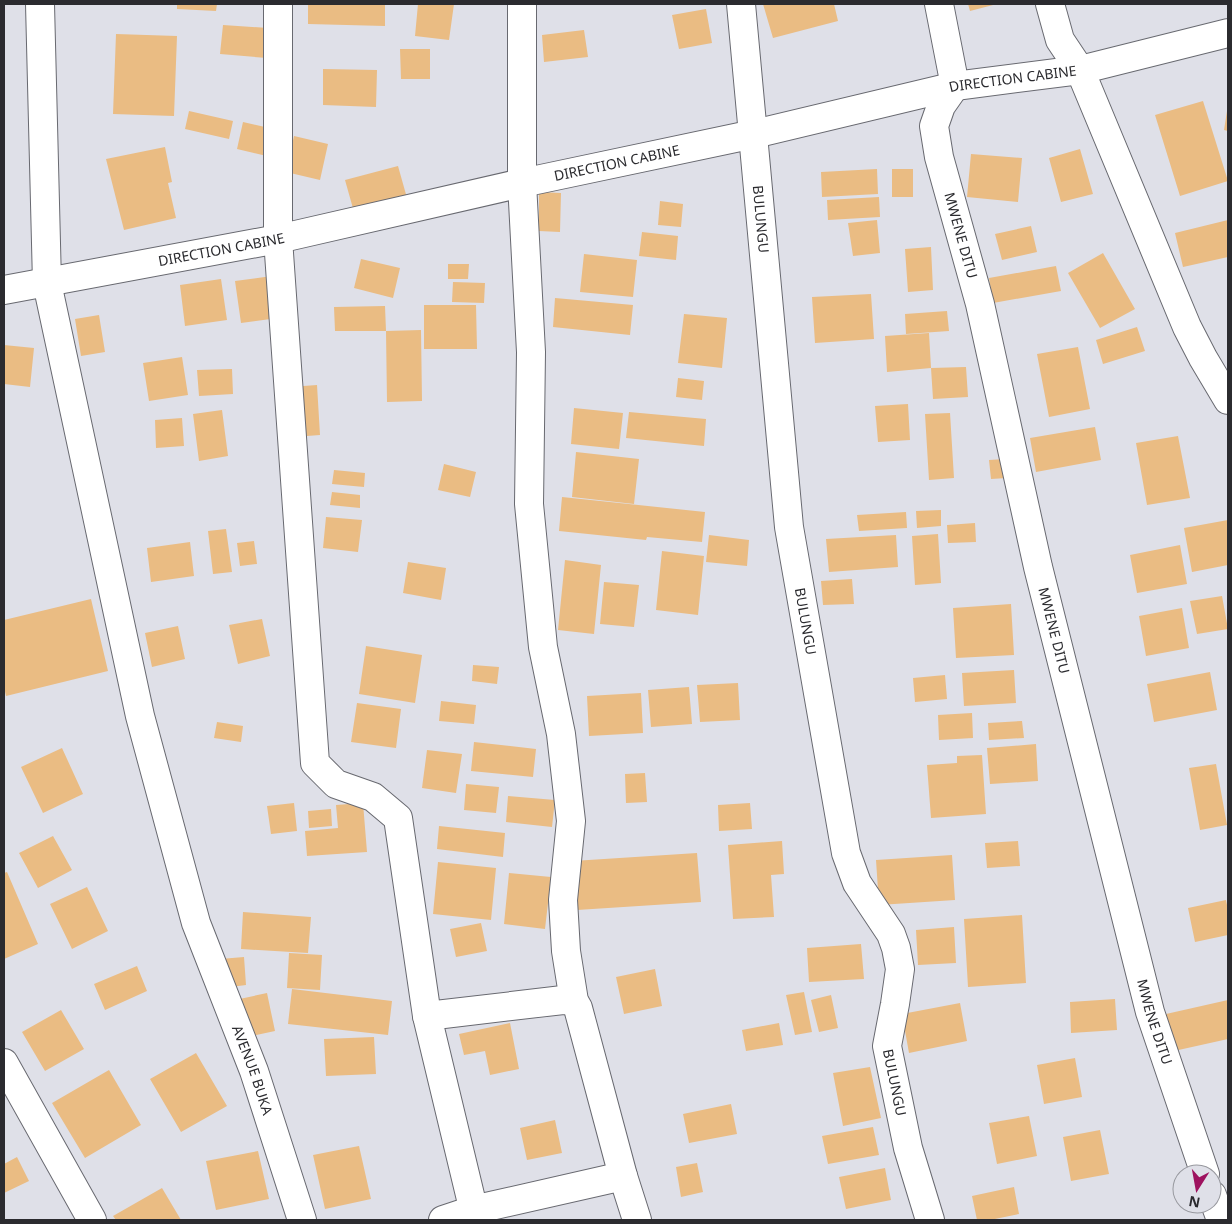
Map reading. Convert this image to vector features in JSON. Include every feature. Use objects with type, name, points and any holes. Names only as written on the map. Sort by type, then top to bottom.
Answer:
[{"type":"street","name":"AVENUE BUKA","points":[[40,4],[47,283],[140,716],[196,923],[257,1078],[302,1220]]},
{"type":"street","points":[[278,4],[278,239],[315,763],[336,784],[373,798],[398,818],[427,1016],[475,1215]]},
{"type":"street","points":[[522,4],[522,183],[531,352],[529,504],[543,647],[561,734],[571,821],[563,900],[564,936],[574,1001],[578,1008],[636,1220]]},
{"type":"street","name":"BULUNGU","points":[[741,4],[789,527],[846,853],[857,883],[891,934],[896,948],[900,969],[896,1004],[887,1046],[908,1148],[930,1220]]},
{"type":"street","points":[[939,4],[955,86]]},
{"type":"street","points":[[1050,4],[1060,40],[1080,70],[1187,327],[1228,400]]},
{"type":"street","name":"DIRECTION CABINE","points":[[4,290],[278,239],[522,183],[754,134],[955,86],[1080,70],[1228,33]]},
{"type":"street","name":"MWENE DITU","points":[[955,86],[941,106],[934,126],[939,158],[980,304],[1040,574],[1150,1012],[1202,1164]]},
{"type":"street","points":[[427,1016],[563,1000],[574,1001]]},
{"type":"street","points":[[4,1063],[92,1220]]},
{"type":"street","points":[[442,1220],[475,1215],[623,1176]]},
{"type":"building","points":[[177,4],[217,4],[216,11],[177,9]]},
{"type":"building","points":[[308,4],[385,4],[385,26],[308,24]]},
{"type":"building","points":[[418,4],[454,4],[449,40],[415,36]]},
{"type":"building","points":[[763,4],[834,4],[838,21],[773,38]]},
{"type":"building","points":[[968,4],[997,4],[970,11]]},
{"type":"building","points":[[706,9],[712,43],[679,49],[672,15]]},
{"type":"building","points":[[223,25],[268,28],[267,58],[220,54]]},
{"type":"building","points":[[584,30],[588,57],[544,62],[542,35]]},
{"type":"building","points":[[116,34],[177,36],[174,116],[113,114]]},
{"type":"building","points":[[400,49],[430,49],[430,79],[401,79]]},
{"type":"building","points":[[323,69],[377,70],[376,107],[323,105]]},
{"type":"building","points":[[1203,101],[1228,181],[1180,196],[1155,115]]},
{"type":"building","points":[[189,111],[233,121],[229,139],[185,129]]},
{"type":"building","points":[[1228,111],[1228,131],[1224,130]]},
{"type":"building","points":[[243,122],[278,130],[271,157],[237,149]]},
{"type":"building","points":[[294,136],[328,144],[320,180],[286,172]]},
{"type":"building","points":[[165,147],[172,182],[168,183],[176,218],[124,230],[106,159]]},
{"type":"building","points":[[1080,149],[1093,194],[1061,202],[1049,158]]},
{"type":"building","points":[[971,154],[1022,158],[1018,202],[967,197]]},
{"type":"building","points":[[398,166],[407,198],[354,212],[345,180]]},
{"type":"building","points":[[877,169],[878,194],[822,197],[821,172]]},
{"type":"building","points":[[892,169],[913,169],[913,197],[892,197]]},
{"type":"building","points":[[539,192],[561,193],[560,232],[539,231]]},
{"type":"building","points":[[879,197],[880,217],[828,220],[827,200]]},
{"type":"building","points":[[660,201],[683,204],[681,227],[658,225]]},
{"type":"building","points":[[877,220],[880,253],[853,256],[848,223]]},
{"type":"building","points":[[1228,220],[1228,257],[1183,267],[1175,233]]},
{"type":"building","points":[[1031,226],[1037,252],[1002,260],[995,234]]},
{"type":"building","points":[[642,232],[678,236],[676,260],[639,256]]},
{"type":"building","points":[[931,247],[933,290],[908,292],[905,249]]},
{"type":"building","points":[[1103,253],[1135,309],[1100,328],[1068,273]]},
{"type":"building","points":[[584,254],[637,260],[633,297],[580,292]]},
{"type":"building","points":[[361,259],[400,268],[393,298],[354,288]]},
{"type":"building","points":[[448,264],[469,264],[468,279],[448,279]]},
{"type":"building","points":[[1056,266],[1061,291],[993,303],[989,278]]},
{"type":"building","points":[[272,276],[278,318],[241,323],[235,281]]},
{"type":"building","points":[[221,279],[227,320],[185,326],[180,285]]},
{"type":"building","points":[[453,282],[485,283],[484,303],[452,302]]},
{"type":"building","points":[[871,294],[874,339],[815,343],[812,297]]},
{"type":"building","points":[[555,298],[633,305],[630,335],[553,327]]},
{"type":"building","points":[[424,305],[476,305],[477,349],[424,349]]},
{"type":"building","points":[[385,306],[386,331],[335,331],[334,307]]},
{"type":"building","points":[[947,311],[949,331],[906,334],[905,314]]},
{"type":"building","points":[[684,314],[727,318],[722,368],[678,363]]},
{"type":"building","points":[[99,315],[105,352],[81,356],[75,319]]},
{"type":"building","points":[[1137,327],[1145,351],[1103,364],[1096,340]]},
{"type":"building","points":[[421,330],[422,401],[387,402],[386,331]]},
{"type":"building","points":[[929,333],[931,368],[887,372],[885,336]]},
{"type":"building","points":[[4,345],[34,348],[30,387],[4,384]]},
{"type":"building","points":[[1078,347],[1090,409],[1049,417],[1037,354]]},
{"type":"building","points":[[182,357],[188,395],[149,401],[143,363]]},
{"type":"building","points":[[966,367],[968,397],[933,399],[931,368]]},
{"type":"building","points":[[232,369],[233,394],[199,396],[197,370]]},
{"type":"building","points":[[678,378],[704,381],[702,400],[676,397]]},
{"type":"building","points":[[317,385],[320,435],[294,437],[290,387]]},
{"type":"building","points":[[908,404],[910,440],[878,442],[875,406]]},
{"type":"building","points":[[574,408],[623,413],[619,449],[571,444]]},
{"type":"building","points":[[222,410],[228,456],[199,461],[193,414]]},
{"type":"building","points":[[629,412],[706,419],[704,446],[626,438]]},
{"type":"building","points":[[950,413],[954,478],[929,480],[925,414]]},
{"type":"building","points":[[182,418],[184,446],[156,448],[155,420]]},
{"type":"building","points":[[1095,427],[1101,460],[1036,472],[1030,438]]},
{"type":"building","points":[[1178,436],[1190,498],[1147,505],[1136,443]]},
{"type":"building","points":[[576,452],[639,459],[634,504],[572,497]]},
{"type":"building","points":[[1005,459],[1007,478],[991,479],[989,460]]},
{"type":"building","points":[[444,464],[476,472],[470,497],[438,490]]},
{"type":"building","points":[[334,470],[365,473],[364,487],[332,484]]},
{"type":"building","points":[[332,492],[360,495],[360,508],[330,505]]},
{"type":"building","points":[[562,497],[705,512],[702,542],[647,537],[646,540],[559,531]]},
{"type":"building","points":[[941,510],[941,526],[917,528],[916,511]]},
{"type":"building","points":[[906,512],[907,528],[859,531],[857,515]]},
{"type":"building","points":[[326,517],[362,520],[358,552],[323,548]]},
{"type":"building","points":[[1228,520],[1228,565],[1192,572],[1184,528]]},
{"type":"building","points":[[975,523],[976,542],[948,543],[947,525]]},
{"type":"building","points":[[226,529],[232,572],[213,574],[208,531]]},
{"type":"building","points":[[938,534],[941,583],[915,585],[912,536]]},
{"type":"building","points":[[709,535],[749,540],[747,566],[706,562]]},
{"type":"building","points":[[896,535],[898,567],[829,572],[826,539]]},
{"type":"building","points":[[254,541],[257,564],[240,566],[237,543]]},
{"type":"building","points":[[190,542],[194,576],[151,582],[147,548]]},
{"type":"building","points":[[1180,545],[1187,584],[1137,593],[1130,555]]},
{"type":"building","points":[[662,551],[704,556],[698,615],[656,610]]},
{"type":"building","points":[[565,560],[601,565],[594,634],[558,630]]},
{"type":"building","points":[[408,562],[446,568],[441,600],[403,593]]},
{"type":"building","points":[[852,579],[854,604],[823,605],[821,581]]},
{"type":"building","points":[[604,582],[639,585],[634,627],[600,624]]},
{"type":"building","points":[[1222,596],[1228,629],[1197,634],[1190,601]]},
{"type":"building","points":[[91,599],[108,671],[6,696],[4,687],[4,620]]},
{"type":"building","points":[[1011,604],[1014,655],[956,658],[953,608]]},
{"type":"building","points":[[1182,608],[1189,648],[1146,656],[1139,616]]},
{"type":"building","points":[[262,619],[270,656],[238,664],[229,625]]},
{"type":"building","points":[[178,626],[185,659],[152,667],[145,633]]},
{"type":"building","points":[[366,646],[422,655],[415,703],[359,694]]},
{"type":"building","points":[[473,665],[499,667],[497,684],[472,681]]},
{"type":"building","points":[[1014,670],[1016,703],[964,706],[962,673]]},
{"type":"building","points":[[1210,672],[1217,710],[1154,722],[1147,684]]},
{"type":"building","points":[[945,675],[947,699],[915,702],[913,678]]},
{"type":"building","points":[[738,683],[740,720],[700,722],[697,685]]},
{"type":"building","points":[[689,687],[692,724],[651,727],[648,690]]},
{"type":"building","points":[[641,693],[643,733],[589,736],[587,696]]},
{"type":"building","points":[[441,701],[476,705],[474,724],[439,721]]},
{"type":"building","points":[[357,703],[401,709],[396,748],[351,742]]},
{"type":"building","points":[[972,713],[973,738],[939,740],[938,715]]},
{"type":"building","points":[[1022,721],[1024,738],[989,740],[988,723]]},
{"type":"building","points":[[217,722],[243,726],[241,742],[214,738]]},
{"type":"building","points":[[474,742],[536,749],[533,777],[471,771]]},
{"type":"building","points":[[1036,744],[1038,781],[990,784],[987,748]]},
{"type":"building","points":[[62,748],[83,794],[43,813],[21,767]]},
{"type":"building","points":[[427,750],[462,754],[456,793],[422,788]]},
{"type":"building","points":[[982,755],[986,814],[931,818],[927,765],[957,763],[957,756]]},
{"type":"building","points":[[1216,764],[1227,825],[1200,830],[1189,768]]},
{"type":"building","points":[[645,773],[647,802],[626,803],[625,774]]},
{"type":"building","points":[[466,784],[499,787],[496,813],[464,810]]},
{"type":"building","points":[[508,796],[555,800],[552,827],[506,822]]},
{"type":"building","points":[[294,803],[297,831],[271,834],[267,806]]},
{"type":"building","points":[[363,803],[367,852],[307,856],[305,831],[338,828],[336,805]]},
{"type":"building","points":[[750,803],[752,829],[719,831],[718,805]]},
{"type":"building","points":[[331,809],[332,826],[309,828],[308,811]]},
{"type":"building","points":[[439,826],[505,833],[503,857],[437,849]]},
{"type":"building","points":[[53,836],[72,870],[38,888],[19,853]]},
{"type":"building","points":[[782,841],[784,874],[771,875],[774,917],[733,919],[728,845]]},
{"type":"building","points":[[1018,841],[1020,866],[987,868],[985,843]]},
{"type":"building","points":[[697,853],[701,902],[577,910],[573,861]]},
{"type":"building","points":[[952,855],[955,900],[879,905],[876,860]]},
{"type":"building","points":[[438,862],[496,868],[491,920],[433,914]]},
{"type":"building","points":[[7,872],[38,944],[4,959],[4,873]]},
{"type":"building","points":[[509,873],[551,877],[545,929],[504,924]]},
{"type":"building","points":[[87,887],[108,931],[72,949],[50,904]]},
{"type":"building","points":[[1226,900],[1228,935],[1195,942],[1188,908]]},
{"type":"building","points":[[243,912],[311,917],[308,953],[241,949]]},
{"type":"building","points":[[1022,915],[1026,983],[968,987],[964,919]]},
{"type":"building","points":[[481,923],[487,951],[456,957],[450,929]]},
{"type":"building","points":[[954,927],[956,963],[918,965],[916,930]]},
{"type":"building","points":[[861,944],[864,979],[809,982],[807,948]]},
{"type":"building","points":[[289,953],[322,955],[320,990],[287,988]]},
{"type":"building","points":[[244,957],[246,985],[223,988],[220,959]]},
{"type":"building","points":[[137,966],[147,991],[105,1010],[94,984]]},
{"type":"building","points":[[655,969],[662,1006],[624,1014],[616,977]]},
{"type":"building","points":[[292,989],[392,1001],[388,1035],[288,1024]]},
{"type":"building","points":[[804,992],[812,1032],[795,1035],[786,995]]},
{"type":"building","points":[[267,993],[275,1031],[242,1038],[235,1000]]},
{"type":"building","points":[[831,995],[838,1028],[819,1032],[811,1000]]},
{"type":"building","points":[[1115,999],[1117,1030],[1071,1033],[1070,1002]]},
{"type":"building","points":[[1228,1000],[1228,1039],[1174,1051],[1166,1014]]},
{"type":"building","points":[[960,1003],[967,1041],[909,1053],[902,1014]]},
{"type":"building","points":[[61,1010],[84,1049],[45,1071],[22,1032]]},
{"type":"building","points":[[510,1023],[519,1069],[490,1075],[485,1051],[464,1055],[459,1034]]},
{"type":"building","points":[[779,1023],[783,1045],[746,1051],[742,1030]]},
{"type":"building","points":[[374,1037],[376,1074],[326,1076],[324,1039]]},
{"type":"building","points":[[196,1053],[227,1106],[181,1132],[150,1079]]},
{"type":"building","points":[[1075,1058],[1082,1097],[1044,1104],[1037,1065]]},
{"type":"building","points":[[870,1067],[881,1118],[843,1126],[833,1073]]},
{"type":"building","points":[[109,1070],[141,1125],[85,1158],[52,1103]]},
{"type":"building","points":[[731,1104],[737,1134],[689,1143],[683,1114]]},
{"type":"building","points":[[1029,1116],[1037,1156],[997,1164],[989,1123]]},
{"type":"building","points":[[555,1120],[562,1153],[527,1160],[520,1128]]},
{"type":"building","points":[[873,1127],[879,1155],[828,1164],[822,1136]]},
{"type":"building","points":[[1100,1130],[1109,1174],[1071,1181],[1063,1137]]},
{"type":"building","points":[[359,1146],[371,1199],[325,1209],[313,1155]]},
{"type":"building","points":[[258,1151],[269,1199],[216,1210],[206,1161]]},
{"type":"building","points":[[17,1157],[29,1181],[4,1193],[4,1164]]},
{"type":"building","points":[[697,1163],[703,1192],[681,1197],[676,1167]]},
{"type":"building","points":[[885,1168],[891,1200],[846,1209],[839,1177]]},
{"type":"building","points":[[1014,1187],[1019,1214],[990,1220],[977,1220],[972,1196]]},
{"type":"building","points":[[162,1188],[181,1220],[116,1220],[113,1216]]}]
